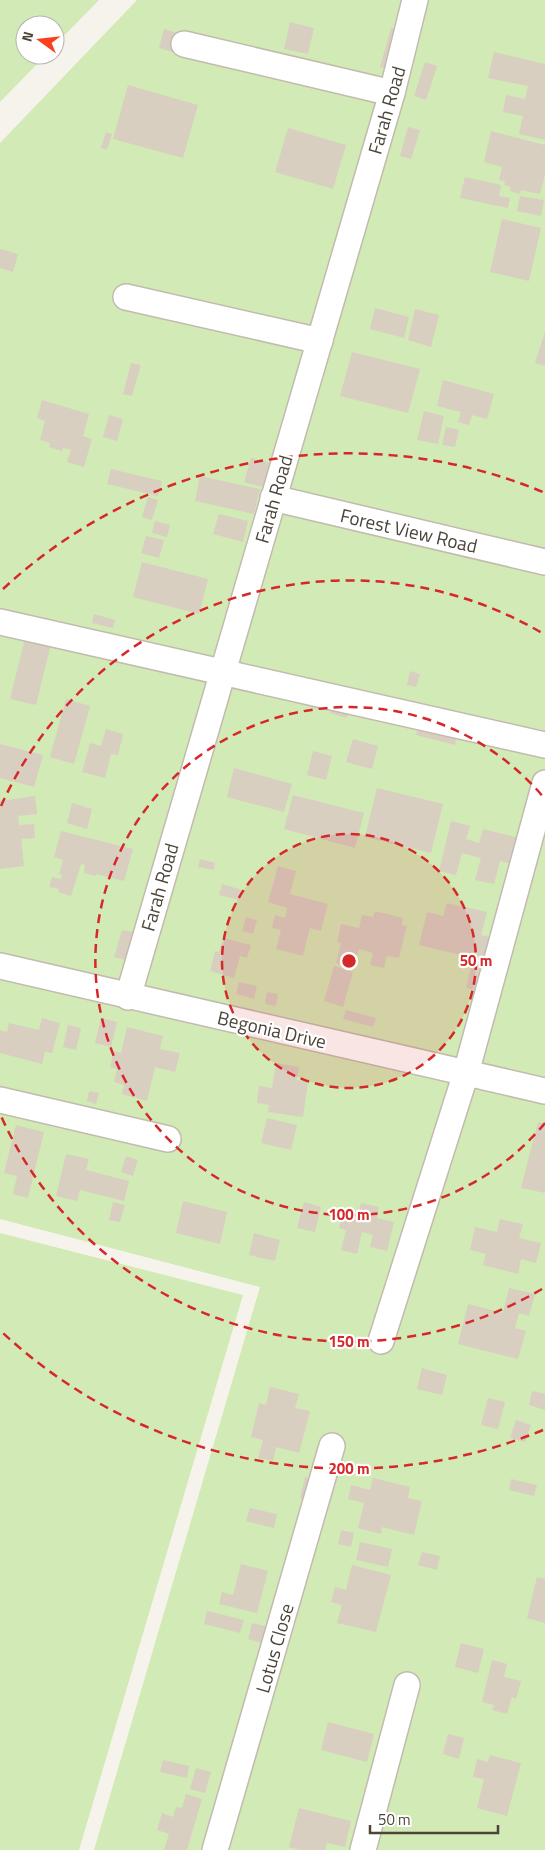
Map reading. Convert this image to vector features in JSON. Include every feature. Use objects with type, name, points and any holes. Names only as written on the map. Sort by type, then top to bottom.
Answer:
[{"type":"street","name":"Farah Road","points":[[128,997],[392,93],[415,0]]},
{"type":"street","points":[[184,44],[392,93]]},
{"type":"street","points":[[126,297],[320,341]]},
{"type":"street","name":"Forest View Road","points":[[273,498],[545,562]]},
{"type":"street","points":[[0,622],[545,744]]},
{"type":"street","points":[[381,1341],[466,1073],[545,783]]},
{"type":"street","name":"Begonia Drive","points":[[0,966],[128,997],[545,1091]]},
{"type":"street","points":[[0,1100],[168,1139]]},
{"type":"street","name":"Lotus Close","points":[[215,1850],[332,1446]]},
{"type":"street","points":[[363,1850],[408,1685]]},
{"type":"green space","points":[[0,0],[99,0],[65,35],[65,15],[15,15],[15,65],[36,65],[0,102]]},
{"type":"green space","points":[[137,0],[545,0],[545,1850],[94,1850],[260,1287],[0,1219],[0,143]]},
{"type":"green space","points":[[0,1233],[243,1295],[79,1850],[0,1850]]},
{"type":"building","points":[[290,22],[314,28],[308,54],[284,49]]},
{"type":"building","points":[[391,28],[401,31],[390,70],[380,67]]},
{"type":"building","points":[[164,29],[184,35],[179,54],[159,48]]},
{"type":"building","points":[[494,52],[545,64],[545,140],[519,134],[523,116],[503,112],[506,95],[525,99],[528,86],[488,78]]},
{"type":"building","points":[[425,62],[437,66],[426,100],[414,96]]},
{"type":"building","points":[[128,85],[198,105],[183,158],[113,139]]},
{"type":"building","points":[[408,127],[420,130],[411,159],[400,156]]},
{"type":"building","points":[[288,128],[346,145],[333,189],[275,172]]},
{"type":"building","points":[[491,131],[545,145],[545,175],[540,194],[521,190],[520,194],[510,191],[511,187],[504,185],[505,181],[499,180],[502,167],[484,162]]},
{"type":"building","points":[[106,132],[112,134],[107,150],[101,148]]},
{"type":"building","points":[[465,177],[501,185],[499,196],[510,198],[508,208],[460,198]]},
{"type":"building","points":[[520,196],[544,200],[541,216],[517,211]]},
{"type":"building","points":[[502,219],[541,228],[529,281],[490,272]]},
{"type":"building","points":[[0,249],[18,254],[13,272],[0,268]]},
{"type":"building","points":[[375,308],[409,317],[404,338],[370,329]]},
{"type":"building","points":[[415,309],[439,315],[431,347],[408,340]]},
{"type":"building","points":[[545,332],[545,366],[535,363]]},
{"type":"building","points":[[352,352],[420,369],[408,413],[340,396]]},
{"type":"building","points":[[131,363],[141,365],[132,396],[123,394]]},
{"type":"building","points":[[443,380],[494,394],[487,419],[472,415],[469,425],[458,422],[461,412],[437,406]]},
{"type":"building","points":[[42,400],[89,414],[83,436],[92,439],[84,467],[67,462],[71,450],[63,448],[62,451],[49,447],[50,443],[40,440],[45,421],[37,418]]},
{"type":"building","points":[[424,411],[444,416],[438,444],[417,440]]},
{"type":"building","points":[[109,415],[123,419],[117,441],[103,437]]},
{"type":"building","points":[[446,427],[459,430],[455,447],[442,445]]},
{"type":"building","points":[[251,458],[270,463],[263,487],[244,482]]},
{"type":"building","points":[[111,469],[162,481],[158,496],[107,484]]},
{"type":"building","points":[[200,476],[260,489],[254,514],[195,501]]},
{"type":"building","points":[[148,497],[158,500],[152,520],[142,517]]},
{"type":"building","points":[[219,514],[248,521],[243,542],[213,534]]},
{"type":"building","points":[[155,521],[170,525],[167,537],[152,533]]},
{"type":"building","points":[[146,536],[164,540],[159,558],[141,553]]},
{"type":"building","points":[[142,562],[208,579],[199,614],[133,597]]},
{"type":"building","points":[[94,614],[115,620],[113,628],[92,623]]},
{"type":"building","points":[[25,638],[51,644],[36,705],[10,699]]},
{"type":"building","points":[[410,671],[420,674],[416,687],[407,685]]},
{"type":"building","points":[[295,694],[320,701],[318,709],[293,702]]},
{"type":"building","points":[[66,699],[90,706],[74,764],[50,757]]},
{"type":"building","points":[[333,703],[350,707],[347,718],[330,713]]},
{"type":"building","points":[[419,725],[457,736],[455,745],[416,735]]},
{"type":"building","points":[[106,729],[123,734],[118,755],[111,754],[105,778],[82,772],[90,743],[101,746]]},
{"type":"building","points":[[353,739],[378,746],[372,769],[346,762]]},
{"type":"building","points":[[0,744],[43,755],[34,787],[0,778]]},
{"type":"building","points":[[313,751],[332,756],[326,780],[307,775]]},
{"type":"building","points":[[234,768],[292,784],[284,812],[227,797]]},
{"type":"building","points":[[377,788],[443,804],[431,853],[365,837]]},
{"type":"building","points":[[293,795],[364,813],[355,848],[284,829]]},
{"type":"building","points":[[35,796],[37,814],[18,816],[19,825],[34,824],[35,838],[21,839],[24,866],[0,869],[0,801]]},
{"type":"building","points":[[72,803],[92,809],[87,829],[67,823]]},
{"type":"building","points":[[451,821],[470,826],[466,839],[479,843],[483,829],[523,839],[516,865],[500,861],[494,884],[475,880],[481,858],[462,853],[456,875],[439,871]]},
{"type":"building","points":[[61,831],[133,849],[124,881],[84,873],[85,865],[81,864],[71,896],[58,892],[59,889],[49,887],[52,877],[61,879],[62,875],[59,874],[63,860],[54,857]]},
{"type":"building","points":[[200,859],[215,863],[214,870],[198,867]]},
{"type":"building","points":[[278,866],[296,871],[290,894],[328,904],[321,931],[310,928],[303,956],[276,949],[281,930],[272,928],[275,915],[285,918],[287,908],[268,902]]},
{"type":"building","points":[[222,884],[242,890],[239,900],[219,895]]},
{"type":"building","points":[[447,903],[487,912],[481,935],[491,937],[483,992],[466,988],[473,958],[419,945],[427,912],[443,916]]},
{"type":"building","points":[[375,911],[403,918],[402,925],[407,926],[399,958],[387,956],[384,968],[370,965],[373,953],[359,949],[354,967],[336,963],[341,943],[337,942],[341,924],[359,928],[362,915],[373,917]]},
{"type":"building","points":[[246,917],[257,920],[253,934],[242,931]]},
{"type":"building","points":[[122,930],[134,932],[126,960],[114,957]]},
{"type":"building","points":[[223,938],[251,945],[247,958],[240,956],[234,978],[210,971],[215,951],[219,952]]},
{"type":"building","points":[[334,966],[353,972],[343,1007],[324,1001]]},
{"type":"building","points":[[239,982],[257,986],[254,999],[236,994]]},
{"type":"building","points":[[267,992],[278,994],[276,1006],[265,1004]]},
{"type":"building","points":[[346,1010],[376,1018],[373,1027],[343,1019]]},
{"type":"building","points":[[42,1018],[60,1023],[52,1053],[45,1052],[42,1064],[0,1053],[0,1030],[7,1032],[9,1023],[39,1030]]},
{"type":"building","points":[[101,1018],[117,1022],[111,1047],[95,1043]]},
{"type":"building","points":[[68,1025],[81,1028],[76,1050],[63,1047]]},
{"type":"building","points":[[127,1027],[163,1036],[160,1049],[180,1053],[175,1072],[155,1067],[147,1101],[122,1094],[124,1085],[114,1082],[117,1069],[110,1067],[114,1051],[121,1053]]},
{"type":"building","points":[[276,1063],[299,1067],[297,1080],[308,1082],[303,1117],[268,1112],[269,1105],[257,1103],[259,1086],[272,1088]]},
{"type":"building","points":[[89,1091],[99,1093],[96,1104],[87,1101]]},
{"type":"building","points":[[267,1118],[297,1125],[291,1150],[261,1143]]},
{"type":"building","points":[[538,1122],[545,1124],[545,1193],[521,1188]]},
{"type":"building","points":[[16,1125],[44,1132],[28,1198],[13,1194],[17,1176],[4,1173]]},
{"type":"building","points":[[66,1154],[89,1159],[86,1170],[129,1181],[124,1201],[80,1190],[77,1201],[56,1196]]},
{"type":"building","points":[[126,1156],[138,1160],[133,1176],[121,1172]]},
{"type":"building","points":[[183,1201],[227,1212],[220,1244],[176,1233]]},
{"type":"building","points":[[113,1202],[125,1205],[120,1222],[109,1220]]},
{"type":"building","points":[[304,1202],[321,1207],[315,1232],[297,1228]]},
{"type":"building","points":[[361,1203],[379,1207],[377,1218],[394,1222],[387,1251],[370,1247],[373,1235],[362,1232],[357,1254],[341,1250],[346,1230],[339,1228],[344,1208],[359,1212]]},
{"type":"building","points":[[500,1219],[523,1224],[519,1238],[541,1243],[536,1263],[521,1259],[518,1274],[483,1265],[486,1254],[470,1250],[475,1227],[497,1232]]},
{"type":"building","points":[[254,1233],[280,1240],[275,1261],[249,1255]]},
{"type":"building","points":[[509,1288],[535,1294],[529,1316],[519,1313],[515,1328],[526,1331],[518,1359],[458,1344],[468,1304],[503,1313]]},
{"type":"building","points":[[422,1368],[447,1375],[442,1395],[417,1389]]},
{"type":"building","points":[[270,1387],[299,1394],[295,1408],[310,1411],[299,1453],[276,1447],[273,1461],[258,1458],[263,1440],[251,1437],[259,1403],[266,1405]]},
{"type":"building","points":[[532,1391],[545,1394],[545,1410],[529,1405]]},
{"type":"building","points":[[488,1398],[505,1402],[498,1429],[481,1425]]},
{"type":"building","points":[[516,1420],[531,1425],[525,1442],[510,1438]]},
{"type":"building","points":[[305,1477],[318,1480],[312,1502],[300,1498]]},
{"type":"building","points":[[373,1478],[410,1487],[408,1498],[422,1501],[414,1535],[382,1527],[381,1534],[358,1528],[364,1503],[348,1499],[351,1485],[370,1490]]},
{"type":"building","points":[[511,1479],[537,1485],[534,1496],[509,1490]]},
{"type":"building","points":[[250,1508],[277,1514],[274,1528],[246,1521]]},
{"type":"building","points":[[341,1530],[354,1533],[351,1547],[338,1544]]},
{"type":"building","points":[[360,1542],[392,1549],[388,1567],[356,1560]]},
{"type":"building","points":[[422,1552],[440,1556],[437,1570],[418,1565]]},
{"type":"building","points":[[241,1564],[268,1571],[257,1613],[219,1604],[222,1592],[233,1595]]},
{"type":"building","points":[[352,1565],[391,1575],[376,1632],[337,1623],[342,1605],[331,1602],[335,1587],[346,1590]]},
{"type":"building","points":[[537,1577],[545,1579],[545,1623],[527,1618]]},
{"type":"building","points":[[207,1611],[244,1620],[240,1633],[204,1624]]},
{"type":"building","points":[[252,1623],[270,1627],[266,1644],[248,1639]]},
{"type":"building","points":[[461,1643],[484,1649],[478,1673],[455,1667]]},
{"type":"building","points":[[492,1660],[507,1664],[504,1677],[521,1681],[516,1699],[512,1697],[507,1714],[492,1710],[494,1705],[482,1702]]},
{"type":"building","points":[[328,1722],[374,1734],[367,1762],[321,1750]]},
{"type":"building","points":[[448,1734],[464,1738],[459,1759],[443,1754]]},
{"type":"building","points":[[490,1755],[521,1763],[507,1816],[477,1808],[484,1779],[473,1777],[477,1759],[488,1762]]},
{"type":"building","points":[[163,1760],[189,1766],[187,1778],[160,1772]]},
{"type":"building","points":[[196,1768],[211,1772],[205,1793],[190,1789]]},
{"type":"building","points":[[186,1794],[202,1799],[187,1850],[164,1850],[169,1834],[157,1830],[162,1813],[173,1817],[176,1807],[182,1808]]},
{"type":"building","points":[[299,1808],[351,1821],[345,1847],[327,1843],[325,1850],[300,1850],[289,1847]]}]
